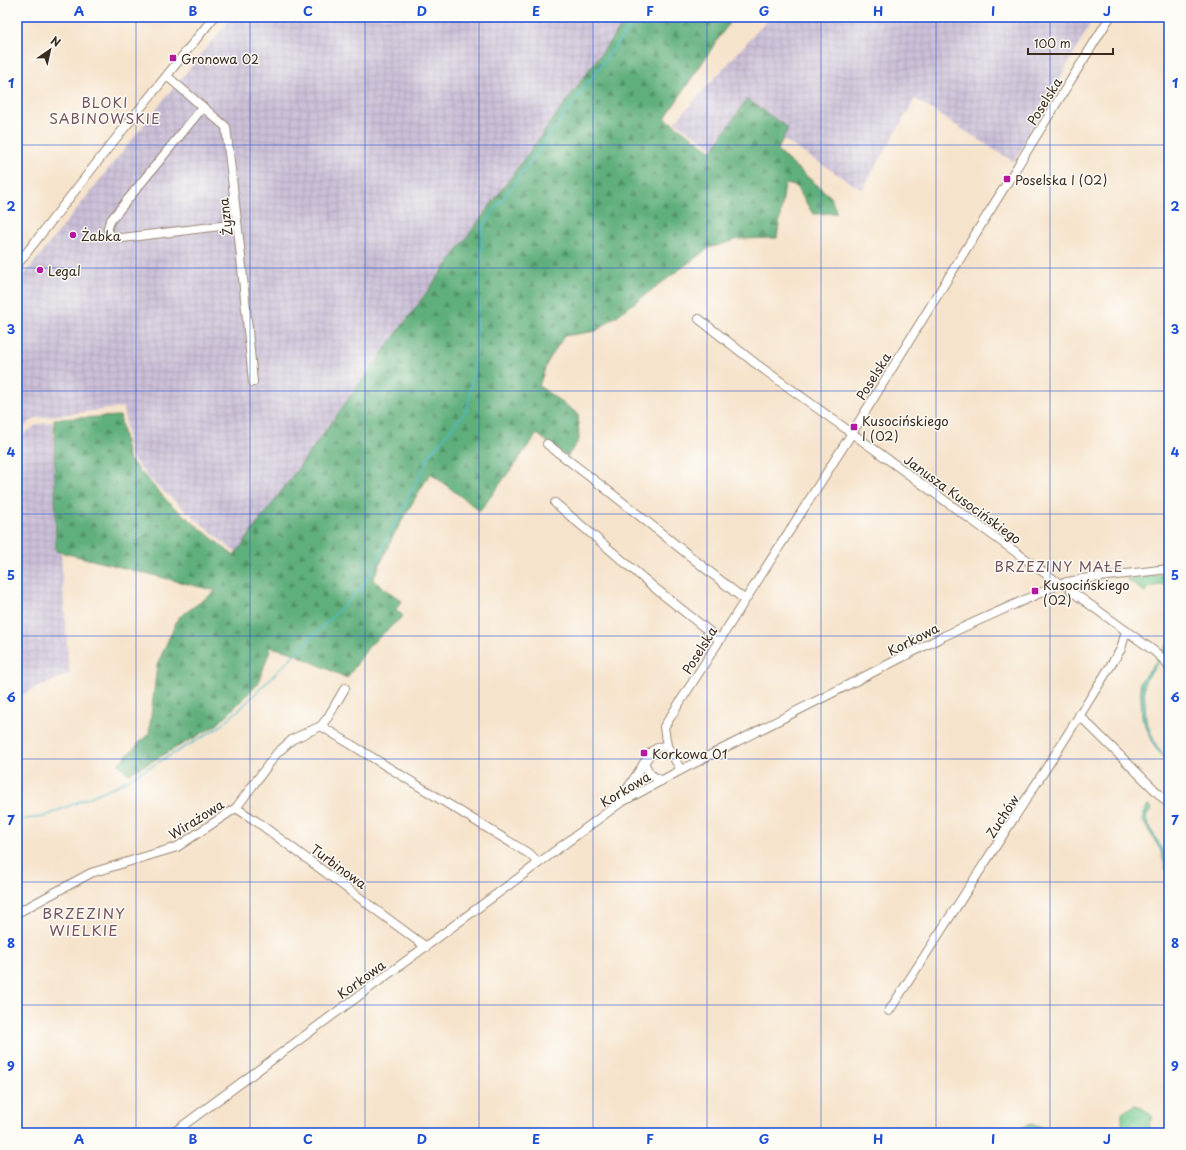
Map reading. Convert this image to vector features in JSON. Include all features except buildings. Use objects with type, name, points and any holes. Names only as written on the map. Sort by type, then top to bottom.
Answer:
[{"type":"street","points":[[17,265],[21,255],[214,17]]},
{"type":"street","name":"Poselska","points":[[681,770],[668,746],[664,727],[852,433],[1110,17]]},
{"type":"street","name":"Żyzna","points":[[167,76],[226,128],[238,224],[253,382]]},
{"type":"street","points":[[203,107],[111,220],[107,228],[108,232],[114,237],[122,238],[238,224]]},
{"type":"street","name":"Janusza Kusocińskiego","points":[[699,319],[755,363],[1063,583],[1071,591],[1154,651],[1164,659],[1169,667]]},
{"type":"street","points":[[547,444],[745,600]]},
{"type":"street","points":[[555,503],[656,589],[720,640]]},
{"type":"street","name":"Korkowa","points":[[173,1133],[620,803],[681,770],[944,636],[1063,583],[1082,579],[1169,569]]},
{"type":"street","name":"Zuchów","points":[[889,1011],[1016,816],[1121,649],[1126,636],[1126,631]]},
{"type":"street","points":[[345,688],[321,726],[531,855],[538,863]]},
{"type":"street","points":[[1079,715],[1169,804]]},
{"type":"street","name":"Wirażowa","points":[[17,913],[91,873],[177,847],[236,808],[277,753],[293,739],[321,726]]},
{"type":"street","points":[[620,803],[622,797],[652,751],[655,748],[668,746]]},
{"type":"street","points":[[644,763],[650,774],[661,781]]},
{"type":"street","name":"Turbinowa","points":[[236,808],[269,830],[426,947]]},
{"type":"shaded area","points":[[232,17],[628,17],[332,421],[244,560],[147,477],[129,453],[124,407],[36,418],[17,431],[17,284],[165,98]]},
{"type":"shaded area","points":[[770,17],[1094,17],[1014,162],[915,99],[862,190],[741,113],[717,150],[675,122]]},
{"type":"shaded area","points":[[52,422],[69,674],[17,697],[17,439],[38,424]]},
{"type":"green space","points":[[628,17],[733,17],[665,118],[712,151],[747,99],[788,128],[777,151],[830,196],[837,213],[813,214],[796,186],[785,184],[777,238],[739,239],[709,248],[596,331],[564,336],[547,363],[539,386],[578,414],[579,440],[567,457],[537,434],[480,511],[430,473],[393,536],[373,580],[402,601],[396,609],[403,616],[369,646],[347,678],[290,652],[271,647],[258,684],[217,725],[129,774],[118,764],[149,733],[157,665],[178,618],[216,591],[56,551],[54,419],[120,416],[128,458],[169,503],[234,556]]},
{"type":"green space","points":[[1169,574],[1169,584],[1148,587],[1145,592],[1126,579]]},
{"type":"green space","points":[[1169,642],[1169,664],[1158,649],[1162,652]]},
{"type":"green space","points":[[1159,658],[1169,670],[1159,661],[1144,683],[1146,720],[1157,748],[1169,760],[1169,762],[1156,749],[1142,718],[1140,682]]},
{"type":"green space","points":[[1149,805],[1152,809],[1147,815],[1146,820],[1158,841],[1167,863],[1169,879],[1160,849],[1143,821],[1144,812]]},
{"type":"green space","points":[[1135,1105],[1142,1107],[1153,1117],[1149,1123],[1150,1128],[1146,1133],[1130,1133],[1122,1126],[1122,1113]]},
{"type":"green space","points":[[1033,1124],[1059,1133],[1010,1133],[1011,1130]]},
{"type":"waterway","points":[[24,819],[43,817],[118,785],[218,728],[241,708],[364,585],[431,453],[467,410],[476,351],[483,226],[637,17]]},
{"type":"waterway","points":[[1164,654],[1169,648]]},
{"type":"waterway","points":[[1159,660],[1143,682],[1145,720],[1157,748],[1169,761]]},
{"type":"waterway","points":[[1148,809],[1144,817],[1145,821],[1161,848],[1169,876]]},
{"type":"place","name":"Gronowa 02","points":[[173,58]]},
{"type":"place","name":"Poselska I (02)","points":[[1007,179]]},
{"type":"place","name":"Żabka","points":[[73,235]]},
{"type":"place","name":"Legal","points":[[40,270]]},
{"type":"place","name":"Kusocińskiego I (02)","points":[[854,427]]},
{"type":"place","name":"Kusocińskiego (02)","points":[[1035,591]]},
{"type":"place","name":"Korkowa 01","points":[[644,753]]},
{"type":"district","name":"BLOKI SABINOWSKIE","points":[[105,110]]},
{"type":"district","name":"BRZEZINY MAŁE","points":[[1059,566]]},
{"type":"district","name":"BRZEZINY WIELKIE","points":[[84,920]]}]
